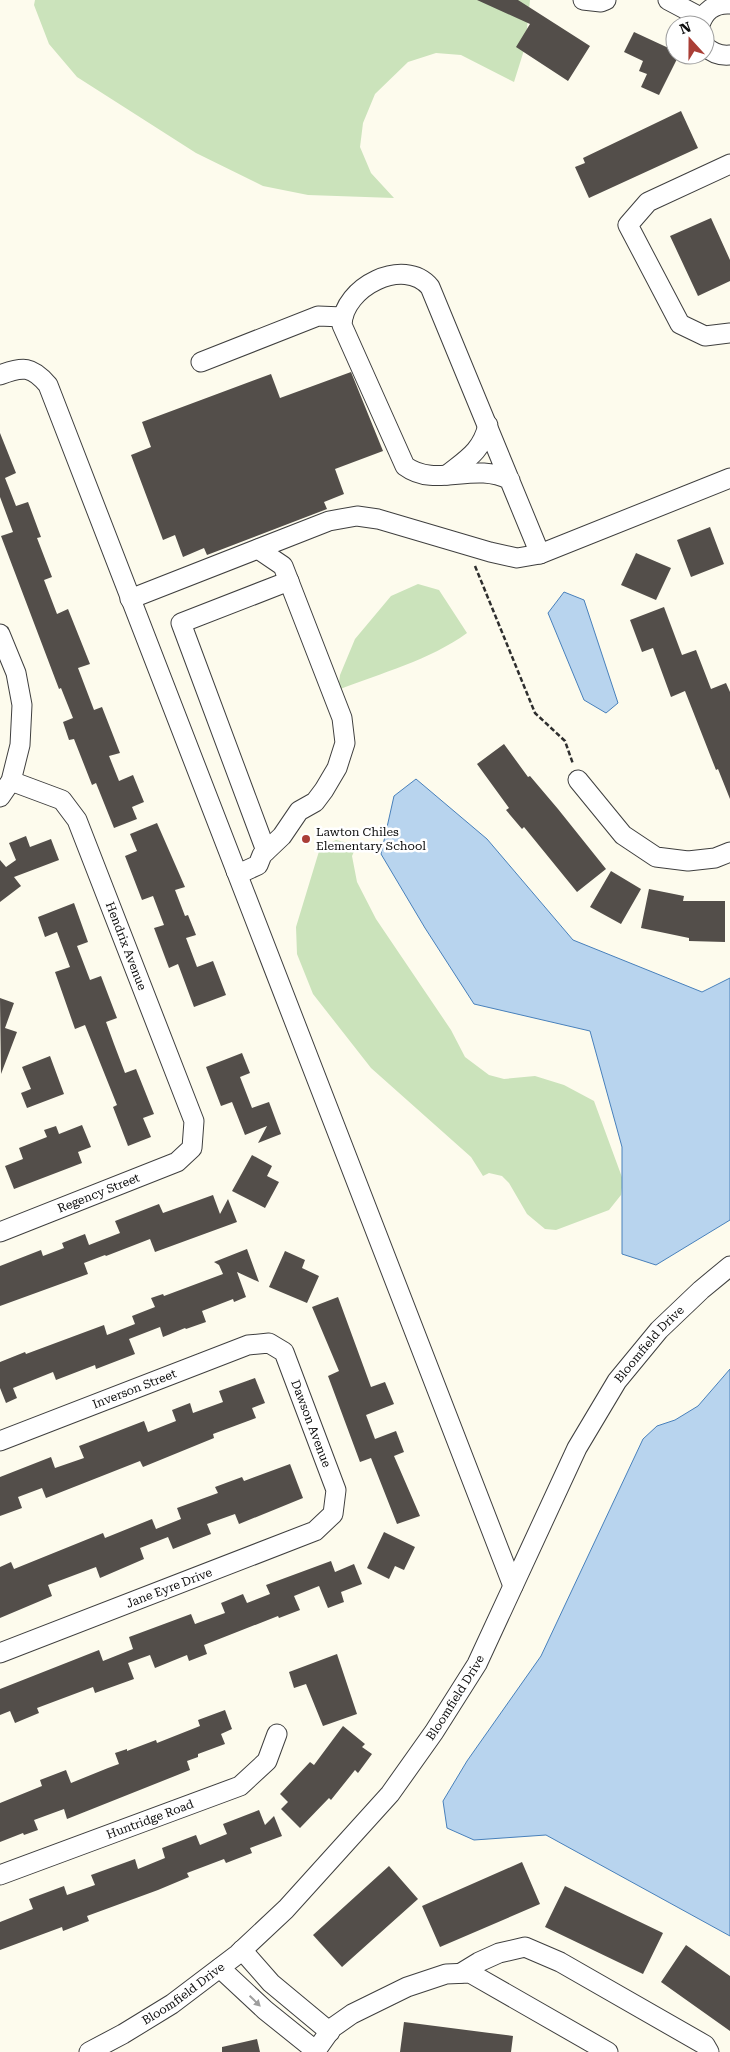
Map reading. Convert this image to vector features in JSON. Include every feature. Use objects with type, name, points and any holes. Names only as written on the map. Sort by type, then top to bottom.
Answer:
[{"type":"street","points":[[583,0],[601,2],[606,0]]},
{"type":"street","points":[[668,0],[690,15]]},
{"type":"street","points":[[705,15],[708,10],[717,5],[730,4]]},
{"type":"street","points":[[715,53],[724,56],[730,55]]},
{"type":"street","points":[[730,164],[648,202],[628,224],[680,324],[705,336],[730,333]]},
{"type":"street","points":[[510,480],[488,472],[447,475],[420,474],[409,469],[401,461],[342,325],[345,311],[359,292],[384,277],[405,275],[424,280],[430,287],[488,425],[540,554]]},
{"type":"street","points":[[201,362],[318,316],[342,318]]},
{"type":"street","points":[[0,375],[14,369],[28,368],[38,373],[48,385],[513,1586]]},
{"type":"street","points":[[447,475],[479,448],[488,425]]},
{"type":"street","points":[[130,599],[329,521],[357,516],[378,518],[468,546],[517,558],[540,554],[730,478]]},
{"type":"street","points":[[286,574],[296,534]]},
{"type":"street","points":[[236,871],[245,871],[258,864],[266,851],[282,836],[299,811],[315,802],[337,768],[345,743],[342,718],[286,574],[258,549]]},
{"type":"street","points":[[266,851],[181,623],[286,574]]},
{"type":"street","points":[[0,634],[16,673],[22,705],[20,745],[11,780],[0,797]]},
{"type":"street","name":"Hendrix Avenue","points":[[11,780],[62,800],[77,820],[194,1121],[192,1148]]},
{"type":"street","points":[[578,780],[624,835],[656,856],[688,862],[715,858],[730,852]]},
{"type":"street","name":"Regency Street","points":[[0,1232],[177,1162],[192,1148]]},
{"type":"street","name":"Bloomfield Drive","points":[[89,2052],[172,2004],[242,1950],[286,1909],[390,1794],[434,1732],[476,1664],[577,1448],[617,1381],[659,1330],[701,1290],[730,1266]]},
{"type":"street","name":"Inverson Street","points":[[0,1441],[248,1345],[269,1343]]},
{"type":"street","name":"Dawson Avenue","points":[[269,1343],[284,1352],[336,1490],[333,1514]]},
{"type":"street","name":"Jane Eyre Drive","points":[[0,1653],[315,1531],[333,1514]]},
{"type":"street","name":"Huntridge Road","points":[[0,1876],[240,1786],[267,1761],[277,1734]]},
{"type":"street","points":[[461,1973],[479,1962],[500,1953],[525,1947],[560,1962],[705,2045],[709,2052]]},
{"type":"street","points":[[242,1950],[271,1983],[330,2032]]},
{"type":"street","points":[[220,1968],[265,2010],[316,2051],[330,2032],[352,2014],[407,1988],[446,1974],[470,1973],[608,2052]]},
{"type":"path","points":[[468,546],[535,713],[565,741],[578,780]]},
{"type":"green space","points":[[35,0],[530,0],[525,47],[514,82],[461,55],[436,53],[408,62],[375,94],[363,123],[360,147],[371,173],[394,198],[308,195],[263,186],[196,153],[77,77],[49,44],[34,5]]},
{"type":"green space","points":[[418,584],[439,590],[467,633],[437,651],[338,690],[340,675],[355,639],[391,596]]},
{"type":"green space","points":[[336,840],[357,845],[352,856],[357,882],[376,919],[451,1030],[465,1057],[489,1075],[504,1079],[535,1076],[564,1085],[594,1101],[623,1180],[621,1195],[609,1210],[556,1230],[545,1229],[527,1214],[509,1183],[502,1176],[489,1173],[483,1176],[471,1157],[371,1068],[313,994],[297,954],[296,927],[320,848]]},
{"type":"water","points":[[564,592],[584,600],[618,703],[606,713],[584,700],[548,613]]},
{"type":"water","points":[[416,779],[487,839],[573,940],[702,992],[730,978],[730,1220],[656,1265],[622,1254],[622,1147],[590,1031],[474,1004],[425,928],[381,854],[394,796]]},
{"type":"water","points":[[730,1369],[730,1936],[546,1835],[474,1840],[447,1828],[443,1801],[467,1761],[541,1656],[643,1439],[657,1426],[675,1420],[698,1406]]},
{"type":"building","points":[[477,0],[518,0],[590,46],[568,81],[516,47],[530,24]]},
{"type":"building","points":[[634,32],[665,46],[665,65],[674,65],[659,95],[641,87],[647,74],[639,71],[643,61],[624,52]]},
{"type":"building","points":[[681,111],[698,148],[589,198],[575,167],[585,163],[583,158]]},
{"type":"building","points":[[711,218],[730,260],[730,281],[698,296],[670,236]]},
{"type":"building","points":[[351,372],[383,451],[335,469],[344,494],[324,502],[327,509],[207,555],[204,548],[183,557],[175,535],[163,540],[131,455],[151,447],[142,422],[271,374],[280,398]]},
{"type":"building","points":[[0,433],[16,473],[5,478],[16,506],[28,502],[41,537],[37,538],[52,577],[44,580],[57,614],[68,609],[90,664],[78,668],[94,710],[102,707],[120,753],[109,756],[119,781],[133,775],[144,802],[132,807],[137,819],[114,828],[96,783],[92,785],[74,739],[69,740],[63,722],[73,718],[61,688],[59,689],[1,536],[13,532],[0,497]]},
{"type":"building","points":[[710,527],[724,564],[691,577],[677,540]]},
{"type":"building","points":[[636,553],[671,568],[656,600],[621,585]]},
{"type":"building","points":[[664,607],[682,655],[696,650],[711,689],[726,683],[730,692],[730,799],[718,769],[716,770],[685,691],[671,697],[653,648],[642,652],[630,620]]},
{"type":"building","points":[[504,744],[528,777],[530,776],[558,809],[606,869],[577,892],[524,827],[522,829],[506,810],[509,808],[477,764]]},
{"type":"building","points":[[157,823],[185,887],[175,890],[185,916],[188,915],[196,935],[186,938],[197,967],[213,961],[226,995],[194,1007],[178,964],[169,968],[154,928],[164,925],[153,896],[142,900],[125,856],[137,851],[130,834]]},
{"type":"building","points":[[26,836],[30,847],[51,839],[59,860],[14,877],[21,886],[0,902],[0,860],[6,867],[16,860],[9,843]]},
{"type":"building","points":[[611,871],[641,889],[621,924],[590,907]]},
{"type":"building","points":[[649,889],[684,896],[683,901],[725,901],[725,942],[689,941],[689,938],[641,928]]},
{"type":"building","points":[[74,903],[88,942],[77,946],[90,980],[101,976],[117,1018],[106,1022],[114,1044],[125,1073],[136,1069],[154,1114],[143,1118],[151,1137],[128,1146],[113,1107],[117,1105],[85,1025],[75,1029],[55,972],[70,967],[57,932],[45,937],[38,917]]},
{"type":"building","points":[[0,998],[14,1003],[5,1028],[17,1032],[1,1074]]},
{"type":"building","points":[[242,1053],[250,1073],[240,1077],[252,1108],[269,1102],[281,1134],[258,1143],[267,1126],[245,1135],[232,1102],[221,1106],[206,1067]]},
{"type":"building","points":[[50,1056],[64,1094],[27,1108],[21,1093],[31,1089],[22,1067]]},
{"type":"building","points":[[82,1125],[91,1147],[78,1152],[82,1163],[14,1189],[5,1166],[23,1159],[19,1148],[47,1137],[44,1130],[56,1126],[59,1134]]},
{"type":"building","points":[[252,1155],[272,1166],[267,1176],[279,1182],[265,1208],[232,1191]]},
{"type":"building","points":[[213,1195],[220,1214],[228,1199],[237,1222],[155,1252],[150,1239],[84,1263],[88,1274],[0,1306],[0,1266],[41,1250],[43,1256],[64,1248],[62,1243],[85,1234],[89,1245],[120,1233],[115,1221],[159,1204],[163,1213]]},
{"type":"building","points":[[247,1249],[259,1282],[237,1272],[246,1297],[234,1302],[233,1299],[202,1311],[206,1322],[163,1337],[160,1327],[129,1339],[135,1354],[96,1369],[95,1365],[56,1380],[53,1372],[13,1388],[17,1398],[6,1403],[0,1388],[0,1362],[104,1325],[107,1335],[135,1324],[132,1316],[155,1307],[151,1298],[163,1294],[164,1296],[223,1274],[219,1265],[214,1262]]},
{"type":"building","points":[[285,1251],[305,1260],[302,1268],[319,1276],[307,1303],[269,1287]]},
{"type":"building","points":[[338,1297],[371,1387],[385,1382],[394,1404],[366,1415],[375,1439],[396,1431],[404,1452],[394,1456],[420,1516],[397,1524],[371,1458],[360,1462],[328,1376],[339,1371],[312,1307]]},
{"type":"building","points":[[255,1378],[265,1403],[252,1408],[256,1418],[213,1434],[214,1438],[143,1467],[140,1461],[46,1498],[42,1488],[18,1497],[22,1508],[0,1516],[0,1477],[51,1457],[55,1468],[84,1458],[79,1446],[144,1421],[148,1432],[176,1421],[172,1410],[190,1403],[193,1413],[223,1402],[219,1391]]},
{"type":"building","points":[[290,1464],[303,1498],[239,1524],[235,1514],[207,1524],[211,1534],[173,1549],[168,1537],[140,1548],[144,1559],[100,1578],[96,1567],[48,1585],[52,1596],[0,1618],[0,1567],[11,1562],[14,1569],[103,1533],[105,1538],[152,1519],[156,1529],[181,1519],[177,1508],[218,1493],[215,1487],[242,1477],[244,1481]]},
{"type":"building","points":[[384,1532],[415,1547],[404,1570],[395,1566],[389,1579],[367,1568]]},
{"type":"building","points":[[331,1561],[335,1572],[354,1564],[362,1584],[341,1592],[344,1602],[328,1608],[319,1586],[294,1596],[300,1610],[279,1618],[278,1616],[204,1645],[207,1654],[189,1661],[187,1655],[155,1668],[150,1655],[128,1663],[134,1679],[95,1693],[93,1687],[37,1708],[39,1713],[15,1723],[10,1711],[0,1715],[0,1689],[99,1650],[103,1661],[133,1649],[129,1637],[191,1614],[195,1624],[225,1613],[221,1603],[243,1594],[247,1603],[270,1594],[266,1585]]},
{"type":"building","points":[[337,1654],[357,1714],[323,1726],[306,1684],[294,1688],[289,1672]]},
{"type":"building","points":[[225,1710],[232,1729],[221,1734],[225,1744],[198,1754],[198,1757],[187,1761],[190,1770],[67,1819],[64,1809],[34,1820],[38,1830],[24,1835],[23,1833],[0,1842],[0,1803],[42,1786],[40,1780],[66,1770],[71,1783],[119,1764],[115,1753],[127,1749],[127,1751],[156,1740],[157,1743],[200,1726],[198,1720]]},
{"type":"building","points":[[343,1726],[365,1744],[362,1747],[372,1754],[358,1773],[355,1770],[331,1800],[329,1798],[300,1828],[281,1809],[288,1802],[280,1794],[310,1762],[314,1765]]},
{"type":"building","points":[[259,1810],[265,1825],[274,1816],[282,1836],[250,1848],[252,1853],[226,1863],[224,1859],[187,1873],[189,1877],[87,1916],[89,1921],[63,1931],[62,1927],[0,1950],[0,1922],[33,1909],[29,1899],[64,1886],[67,1895],[95,1885],[91,1875],[135,1859],[138,1869],[165,1858],[162,1848],[196,1835],[200,1845],[227,1834],[223,1824]]},
{"type":"building","points":[[522,1862],[540,1904],[440,1947],[422,1906]]},
{"type":"building","points":[[389,1866],[418,1899],[342,1967],[313,1935]]},
{"type":"building","points":[[565,1886],[663,1933],[643,1974],[545,1927]]},
{"type":"building","points":[[686,1945],[730,1976],[730,2031],[661,1982]]},
{"type":"building","points":[[404,2022],[513,2036],[511,2052],[400,2052]]},
{"type":"building","points":[[257,2039],[260,2052],[222,2052],[222,2047]]},
{"type":"place","name":"Lawton Chiles Elementary School","points":[[306,839]]}]
